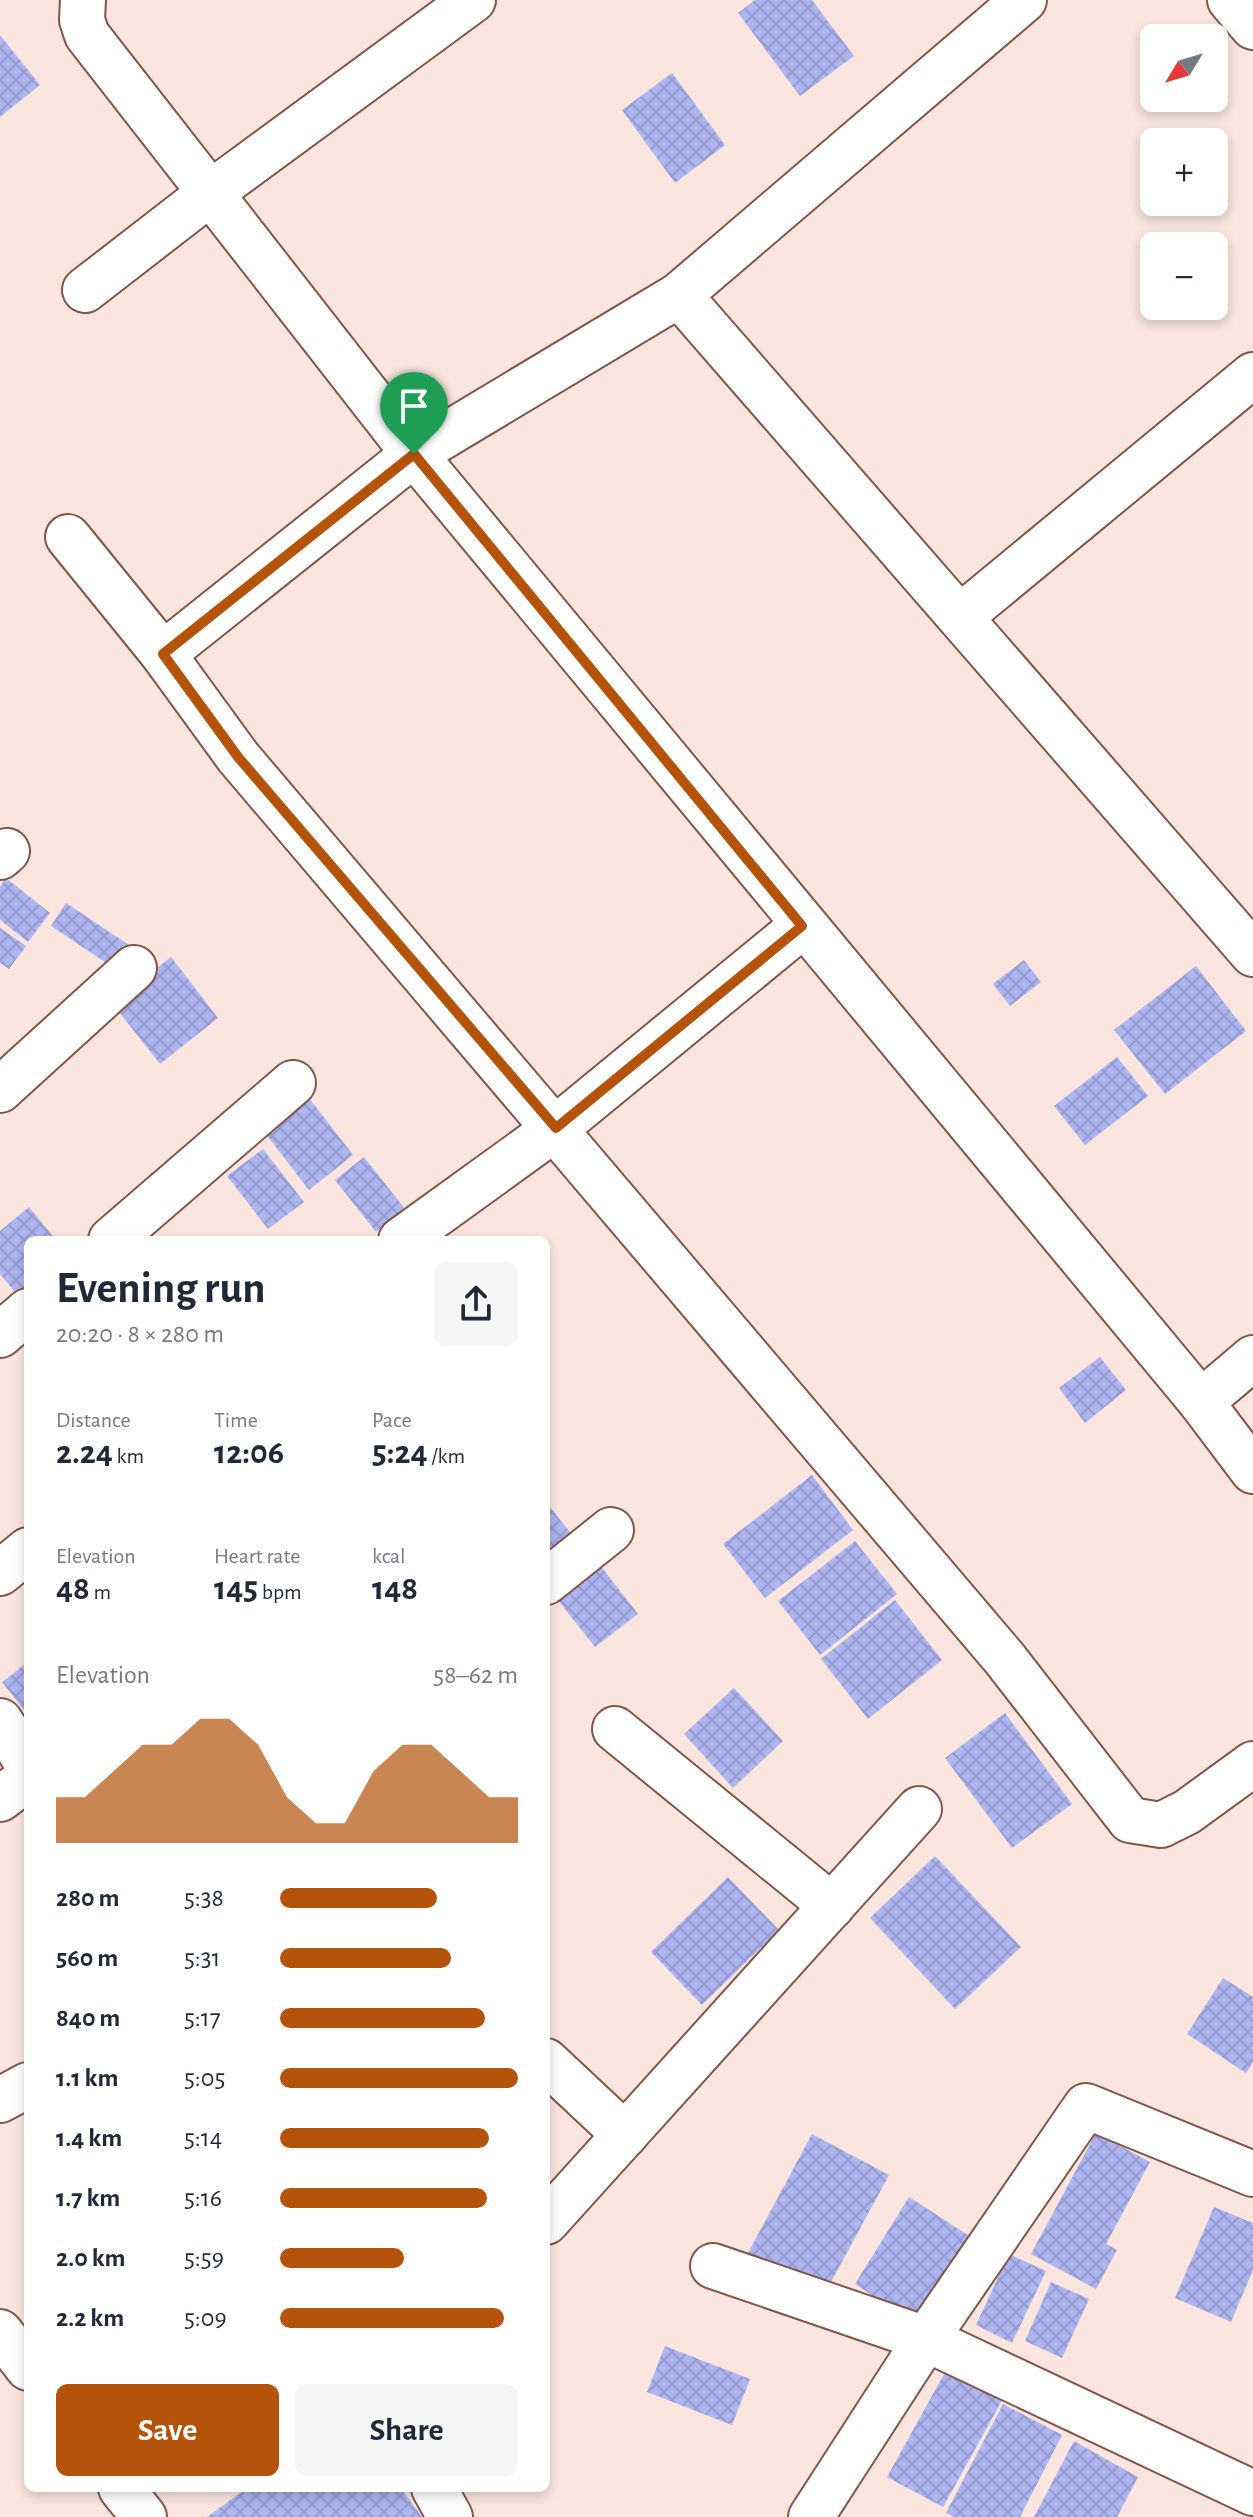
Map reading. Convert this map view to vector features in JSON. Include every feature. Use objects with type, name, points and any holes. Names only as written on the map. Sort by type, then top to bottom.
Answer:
[{"type":"street","points":[[83,0],[82,20],[87,35],[414,454],[802,926],[1201,1402],[1253,1471]]},
{"type":"street","points":[[85,290],[209,194],[473,0]]},
{"type":"street","points":[[163,654],[414,454],[679,295],[1024,0]]},
{"type":"street","points":[[1230,0],[1253,27]]},
{"type":"street","points":[[679,295],[1253,954]]},
{"type":"street","points":[[960,617],[1253,375]]},
{"type":"street","points":[[68,537],[163,654],[238,757],[1005,1659],[1130,1820],[1161,1825],[1187,1812],[1253,1764]]},
{"type":"street","points":[[407,1236],[556,1128],[802,926]]},
{"type":"street","points":[[0,1090],[134,968]]},
{"type":"street","points":[[116,1236],[293,1083]]},
{"type":"street","points":[[0,1335],[24,1314]]},
{"type":"street","points":[[1201,1402],[1253,1358]]},
{"type":"street","points":[[550,1579],[611,1530]]},
{"type":"street","points":[[0,1573],[24,1553]]},
{"type":"street","points":[[0,1721],[24,1758]]},
{"type":"street","points":[[615,1729],[832,1906]]},
{"type":"street","points":[[0,1799],[24,1781]]},
{"type":"street","points":[[550,2218],[919,1809]]},
{"type":"street","points":[[550,2065],[625,2135]]},
{"type":"street","points":[[0,2100],[24,2087]]},
{"type":"street","points":[[811,2517],[926,2339],[1086,2106],[1253,2174]]},
{"type":"street","points":[[713,2266],[926,2339],[1253,2493]]},
{"type":"street","points":[[0,2332],[24,2363]]},
{"type":"street","points":[[124,2492],[144,2517]]},
{"type":"street","points":[[436,2492],[450,2517]]},
{"type":"building","points":[[755,0],[812,0],[854,56],[800,96],[738,13]]},
{"type":"building","points":[[0,35],[40,85],[0,117]]},
{"type":"building","points":[[672,73],[725,145],[675,183],[622,110]]},
{"type":"building","points":[[6,878],[50,913],[28,942],[0,920],[0,887]]},
{"type":"building","points":[[66,903],[129,945],[114,968],[51,926]]},
{"type":"building","points":[[0,928],[26,946],[9,969],[0,963]]},
{"type":"building","points":[[171,957],[218,1018],[160,1064],[112,1003]]},
{"type":"building","points":[[1024,960],[1041,982],[1010,1006],[993,984]]},
{"type":"building","points":[[1196,966],[1246,1031],[1165,1094],[1114,1030]]},
{"type":"building","points":[[1117,1057],[1148,1096],[1085,1145],[1054,1106]]},
{"type":"building","points":[[309,1098],[353,1155],[309,1190],[265,1133]]},
{"type":"building","points":[[263,1149],[304,1202],[268,1229],[227,1176]]},
{"type":"building","points":[[364,1157],[405,1209],[376,1232],[335,1180]]},
{"type":"building","points":[[29,1207],[53,1236],[24,1236],[24,1303],[0,1274],[0,1231]]},
{"type":"building","points":[[1100,1357],[1126,1390],[1085,1423],[1059,1388]]},
{"type":"building","points":[[812,1475],[853,1530],[765,1598],[723,1544]]},
{"type":"building","points":[[550,1507],[576,1540],[550,1560]]},
{"type":"building","points":[[855,1541],[897,1594],[820,1655],[778,1601]]},
{"type":"building","points":[[600,1565],[638,1614],[595,1647],[557,1599]]},
{"type":"building","points":[[895,1600],[942,1660],[868,1719],[821,1659]]},
{"type":"building","points":[[24,1665],[24,1710],[2,1682]]},
{"type":"building","points":[[734,1688],[783,1741],[733,1788],[684,1734]]},
{"type":"building","points":[[1005,1713],[1072,1804],[1012,1848],[945,1758]]},
{"type":"building","points":[[935,1856],[1021,1947],[955,2009],[870,1918]]},
{"type":"building","points":[[728,1877],[779,1930],[702,2005],[651,1952]]},
{"type":"building","points":[[1223,1978],[1253,1997],[1253,2062],[1246,2073],[1187,2034]]},
{"type":"building","points":[[1096,2133],[1150,2162],[1106,2244],[1117,2250],[1096,2289],[1031,2254]]},
{"type":"building","points":[[812,2134],[889,2175],[824,2295],[748,2253]]},
{"type":"building","points":[[909,2197],[974,2239],[920,2326],[855,2284]]},
{"type":"building","points":[[1214,2207],[1253,2223],[1253,2270],[1231,2322],[1175,2298]]},
{"type":"building","points":[[1009,2254],[1046,2271],[1012,2343],[976,2325]]},
{"type":"building","points":[[1051,2282],[1089,2299],[1062,2358],[1025,2341]]},
{"type":"building","points":[[665,2346],[750,2379],[732,2425],[647,2392]]},
{"type":"building","points":[[949,2365],[1005,2395],[943,2507],[887,2477]]},
{"type":"building","points":[[1003,2404],[1062,2435],[1020,2517],[954,2517],[946,2513]]},
{"type":"building","points":[[1074,2441],[1138,2477],[1117,2517],[1034,2517]]},
{"type":"building","points":[[241,2492],[404,2492],[422,2517],[207,2517]]},
{"type":"route","points":[[414,454],[802,926],[556,1128],[238,757],[163,654],[414,454]]}]
